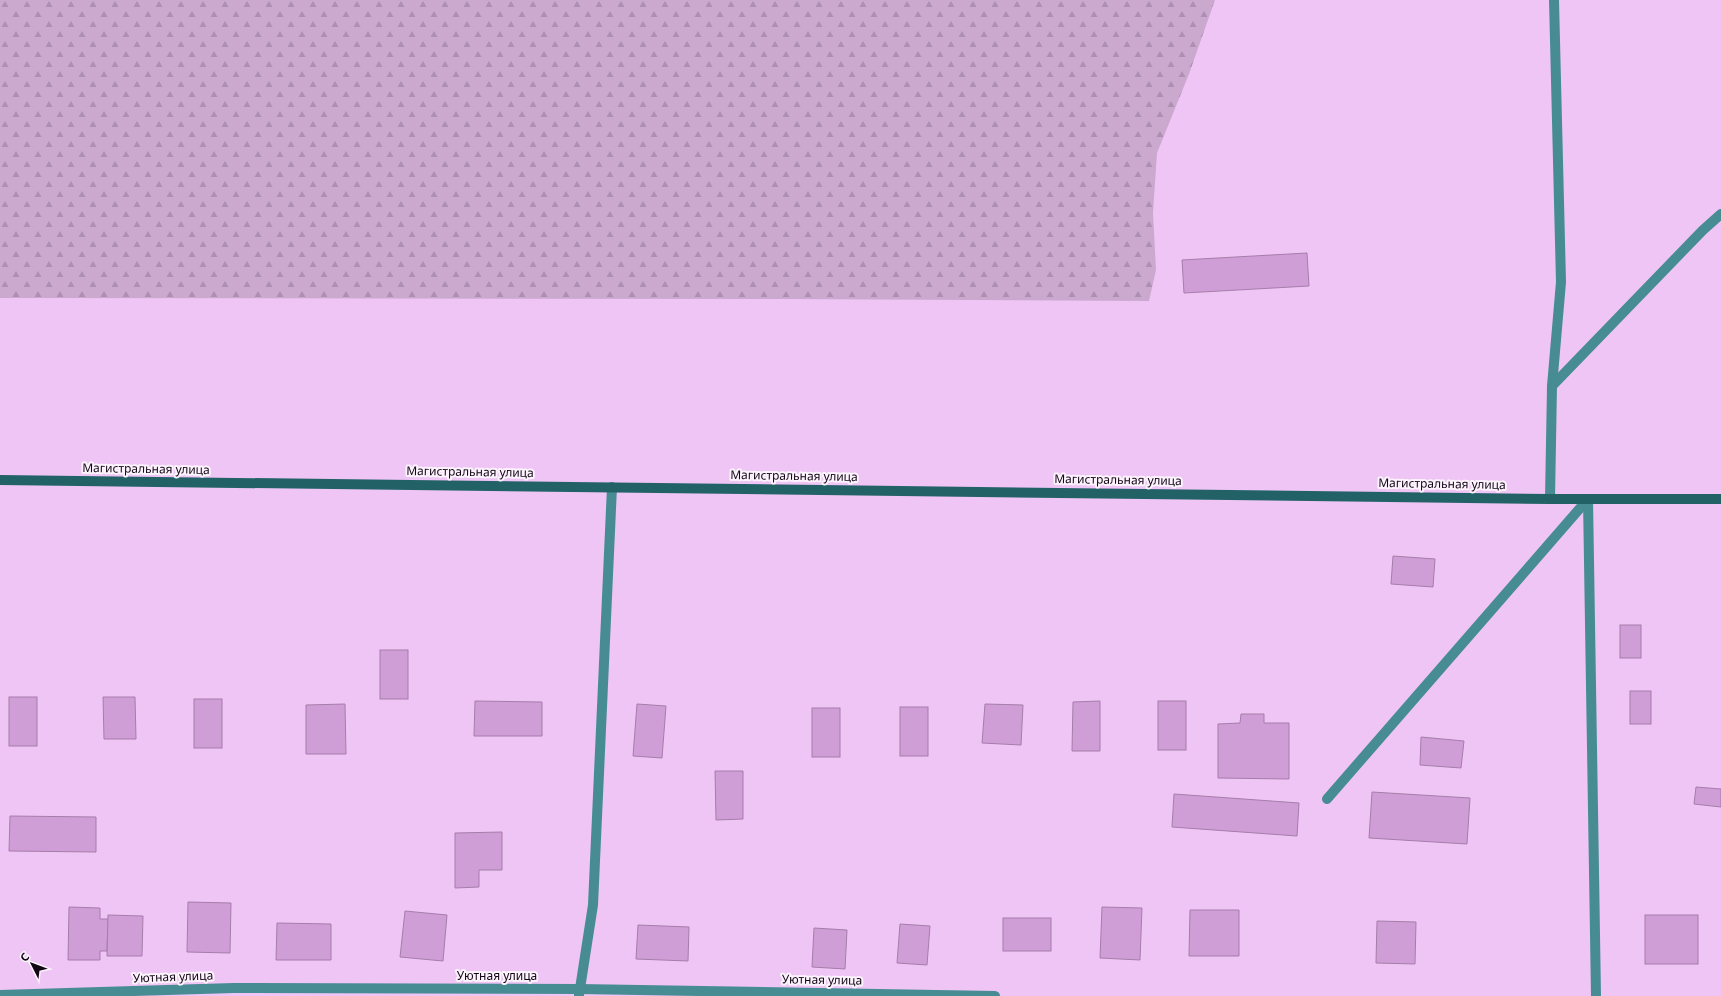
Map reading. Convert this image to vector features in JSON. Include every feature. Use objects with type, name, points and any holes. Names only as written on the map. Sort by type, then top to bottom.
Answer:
[{"type":"main road","name":"Магистральная улица","points":[[0,480],[1550,499],[1721,499]]},
{"type":"street","points":[[1550,499],[1552,386],[1561,282],[1554,0]]},
{"type":"street","points":[[1552,386],[1703,230],[1721,214]]},
{"type":"street","points":[[579,993],[593,904],[612,487]]},
{"type":"street","points":[[1327,799],[1588,499]]},
{"type":"street","points":[[1588,499],[1596,996]]},
{"type":"street","name":"Уютная улица","points":[[0,995],[234,988],[579,993],[995,996]]},
{"type":"green space","points":[[0,0],[1215,0],[1189,74],[1157,153],[1153,213],[1156,270],[1149,301],[0,298]]},
{"type":"building","points":[[1307,253],[1309,286],[1184,293],[1182,260]]},
{"type":"building","points":[[1393,556],[1435,559],[1433,587],[1391,584]]},
{"type":"building","points":[[1620,625],[1641,625],[1641,658],[1620,658]]},
{"type":"building","points":[[380,650],[408,650],[408,699],[380,699]]},
{"type":"building","points":[[1630,691],[1651,691],[1651,724],[1630,724]]},
{"type":"building","points":[[9,697],[37,697],[37,746],[9,746]]},
{"type":"building","points":[[103,697],[135,697],[136,739],[104,739]]},
{"type":"building","points":[[194,699],[222,699],[222,748],[194,748]]},
{"type":"building","points":[[475,701],[542,702],[542,736],[474,736]]},
{"type":"building","points":[[1100,701],[1100,751],[1072,751],[1073,702]]},
{"type":"building","points":[[1158,701],[1186,701],[1186,750],[1158,750]]},
{"type":"building","points":[[345,704],[346,754],[306,754],[306,705]]},
{"type":"building","points":[[637,704],[666,706],[662,758],[633,756]]},
{"type":"building","points":[[985,704],[1023,705],[1021,745],[982,743]]},
{"type":"building","points":[[900,707],[928,707],[928,756],[900,756]]},
{"type":"building","points":[[812,708],[840,708],[840,757],[812,757]]},
{"type":"building","points":[[1241,714],[1264,714],[1264,723],[1289,723],[1289,779],[1218,778],[1218,724],[1240,723]]},
{"type":"building","points":[[1421,737],[1464,741],[1461,768],[1420,765]]},
{"type":"building","points":[[715,771],[743,771],[743,819],[716,820]]},
{"type":"building","points":[[1696,787],[1721,789],[1721,807],[1694,804]]},
{"type":"building","points":[[1372,792],[1470,798],[1467,844],[1369,838]]},
{"type":"building","points":[[1174,794],[1299,803],[1297,836],[1172,827]]},
{"type":"building","points":[[10,816],[96,817],[96,852],[9,851]]},
{"type":"building","points":[[502,832],[502,870],[479,870],[479,887],[455,888],[455,833]]},
{"type":"building","points":[[188,902],[231,903],[230,953],[187,952]]},
{"type":"building","points":[[69,907],[100,908],[100,919],[108,919],[107,951],[100,951],[100,960],[68,960]]},
{"type":"building","points":[[1102,907],[1142,908],[1140,960],[1100,958]]},
{"type":"building","points":[[1190,910],[1239,910],[1239,956],[1189,956]]},
{"type":"building","points":[[405,911],[447,915],[443,961],[400,957]]},
{"type":"building","points":[[108,915],[143,916],[142,956],[107,956]]},
{"type":"building","points":[[1645,915],[1698,915],[1698,964],[1645,964]]},
{"type":"building","points":[[1003,918],[1051,918],[1051,951],[1003,951]]},
{"type":"building","points":[[1377,921],[1416,922],[1415,964],[1376,963]]},
{"type":"building","points":[[277,923],[331,924],[331,960],[276,960]]},
{"type":"building","points":[[900,924],[930,926],[927,965],[897,963]]},
{"type":"building","points":[[638,925],[689,927],[688,961],[636,959]]},
{"type":"building","points":[[814,928],[847,930],[845,969],[812,967]]}]
